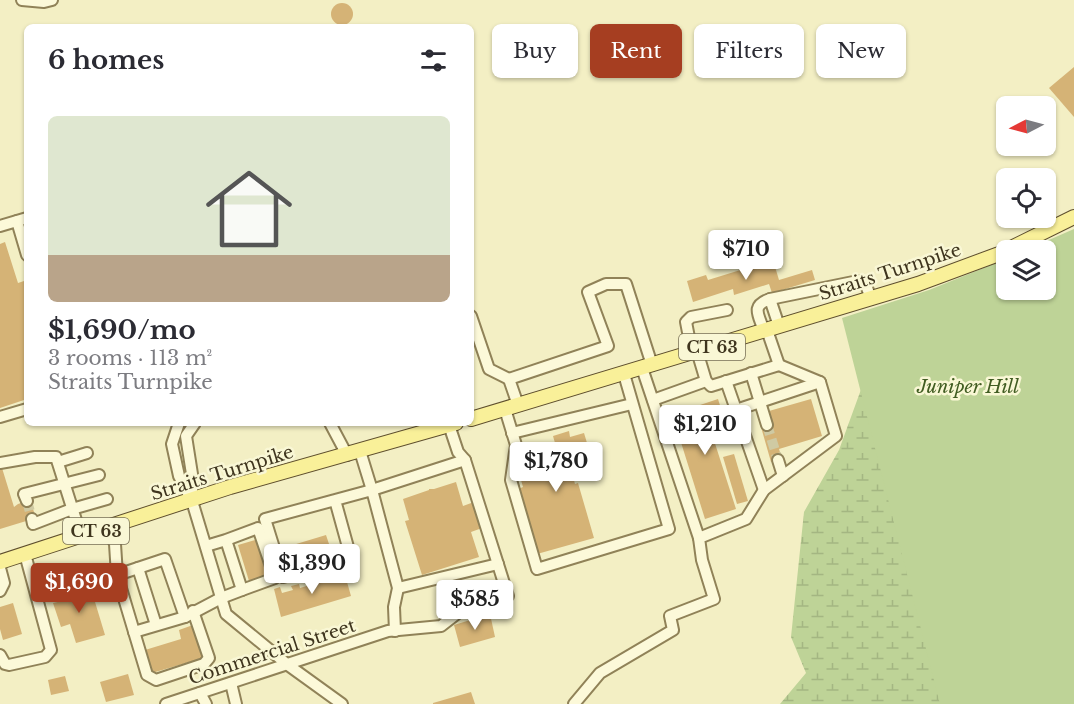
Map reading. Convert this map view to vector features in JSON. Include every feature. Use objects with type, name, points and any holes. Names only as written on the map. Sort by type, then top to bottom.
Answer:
[{"type":"main road","name":"Straits Turnpike","points":[[474,418],[918,284],[999,254],[1074,217]]},
{"type":"main road","name":"Straits Turnpike","points":[[0,562],[230,487],[353,453],[432,426]]},
{"type":"street","points":[[22,0],[44,2],[52,0]]},
{"type":"street","points":[[0,226],[22,219]]},
{"type":"street","points":[[770,329],[757,311],[760,302],[858,281],[866,285],[871,299]]},
{"type":"street","points":[[474,325],[489,369],[509,379],[608,346],[588,292],[606,285],[626,284],[653,400],[699,538],[702,560],[714,599],[670,616],[673,630],[600,673],[574,704]]},
{"type":"street","points":[[770,299],[770,329],[779,365]]},
{"type":"street","points":[[727,310],[691,317],[686,322],[706,381],[711,386],[779,365],[820,382]]},
{"type":"street","points":[[509,379],[512,433],[516,445],[511,480],[537,569],[669,529],[624,374]]},
{"type":"street","points":[[751,374],[767,425]]},
{"type":"street","points":[[653,400],[706,381]]},
{"type":"street","points":[[726,381],[764,490]]},
{"type":"street","points":[[736,410],[820,382]]},
{"type":"street","points":[[699,538],[746,519],[764,490],[836,436],[820,382]]},
{"type":"street","points":[[512,433],[632,404]]},
{"type":"street","points":[[0,417],[24,410]]},
{"type":"street","points":[[177,426],[172,444],[179,476],[192,501],[226,614],[288,665],[342,704]]},
{"type":"street","points":[[192,501],[192,474],[186,436],[193,426]]},
{"type":"street","points":[[332,426],[353,453],[372,490],[398,588],[392,631]]},
{"type":"street","points":[[398,588],[498,564],[465,460],[458,452],[453,426]]},
{"type":"street","points":[[58,462],[87,453]]},
{"type":"street","points":[[0,463],[35,457],[56,457],[81,536]]},
{"type":"street","points":[[335,500],[351,558],[283,577],[266,519],[335,500],[372,490],[465,460]]},
{"type":"street","points":[[778,460],[783,476]]},
{"type":"street","points":[[26,498],[64,484],[99,475]]},
{"type":"street","points":[[37,520],[107,499]]},
{"type":"street","points":[[108,527],[115,544],[117,575],[147,675],[156,680],[204,664],[209,658],[165,559],[117,575]]},
{"type":"street","points":[[134,632],[189,614],[221,598],[274,578],[258,528],[206,546]]},
{"type":"street","points":[[226,540],[242,590]]},
{"type":"street","points":[[0,654],[5,664],[9,665],[45,657],[51,650],[25,554]]},
{"type":"street","name":"Commercial Street","points":[[166,704],[392,631],[441,626],[459,612],[508,596],[498,564]]},
{"type":"street","points":[[0,568],[4,583],[0,591]]},
{"type":"street","points":[[138,568],[156,626]]},
{"type":"street","points":[[231,683],[236,704]]},
{"type":"street","points":[[200,693],[206,704]]},
{"type":"green space","name":"Juniper Hill","points":[[1074,229],[1074,704],[940,704],[842,318],[929,290],[996,263],[996,300],[1056,300],[1056,240],[1049,240]]},
{"type":"green space","name":"Juniper Hill","points":[[996,295],[996,300],[1047,300],[1074,704],[780,704],[806,673],[791,637],[804,512],[839,450],[875,351]]},
{"type":"building","points":[[342,3],[350,6],[352,10],[350,22],[338,24],[334,22],[331,14],[334,6]]},
{"type":"building","points":[[1074,67],[1074,117],[1056,96],[1049,88]]},
{"type":"building","points":[[5,242],[18,283],[24,281],[24,400],[0,408],[0,244]]},
{"type":"building","points":[[773,260],[779,280],[812,270],[815,280],[772,293],[769,284],[734,295],[733,289],[693,302],[687,281],[706,275],[708,280]]},
{"type":"building","points":[[718,399],[727,428],[711,431],[736,509],[705,519],[679,436],[677,437],[670,415]]},
{"type":"building","points":[[811,399],[822,436],[779,449],[782,459],[771,462],[761,427],[773,424],[769,411]]},
{"type":"building","points":[[569,431],[570,437],[584,433],[594,466],[572,473],[575,484],[578,483],[594,538],[537,554],[518,489],[523,487],[517,466],[533,462],[529,451],[555,443],[553,436]]},
{"type":"building","points":[[734,454],[748,501],[737,504],[723,457]]},
{"type":"building","points":[[2,468],[14,507],[30,500],[36,518],[0,529],[0,469]]},
{"type":"building","points":[[456,482],[463,506],[474,502],[482,528],[471,532],[479,557],[422,575],[405,521],[409,520],[403,499]]},
{"type":"building","points":[[326,535],[333,556],[290,570],[283,548]]},
{"type":"building","points":[[259,539],[269,575],[249,581],[238,545]]},
{"type":"building","points":[[340,573],[341,576],[345,575],[351,596],[281,617],[274,589],[280,587],[282,593],[293,590],[291,586],[299,584],[300,588],[337,577],[336,574]]},
{"type":"building","points":[[80,583],[84,595],[92,592],[105,635],[76,643],[70,624],[61,627],[53,603],[62,601],[59,590]]},
{"type":"building","points":[[13,603],[22,634],[3,640],[0,629],[0,607]]},
{"type":"building","points":[[490,614],[495,637],[460,647],[454,625]]},
{"type":"building","points":[[193,625],[203,658],[152,673],[145,650],[181,639],[179,630]]},
{"type":"building","points":[[128,674],[134,695],[106,702],[100,682]]},
{"type":"building","points":[[65,676],[69,691],[51,695],[48,680]]},
{"type":"building","points":[[471,692],[475,704],[433,704],[433,703]]},
{"type":"tunnel","points":[[767,425],[778,460]]},
{"type":"tunnel","points":[[27,501],[32,519]]}]
